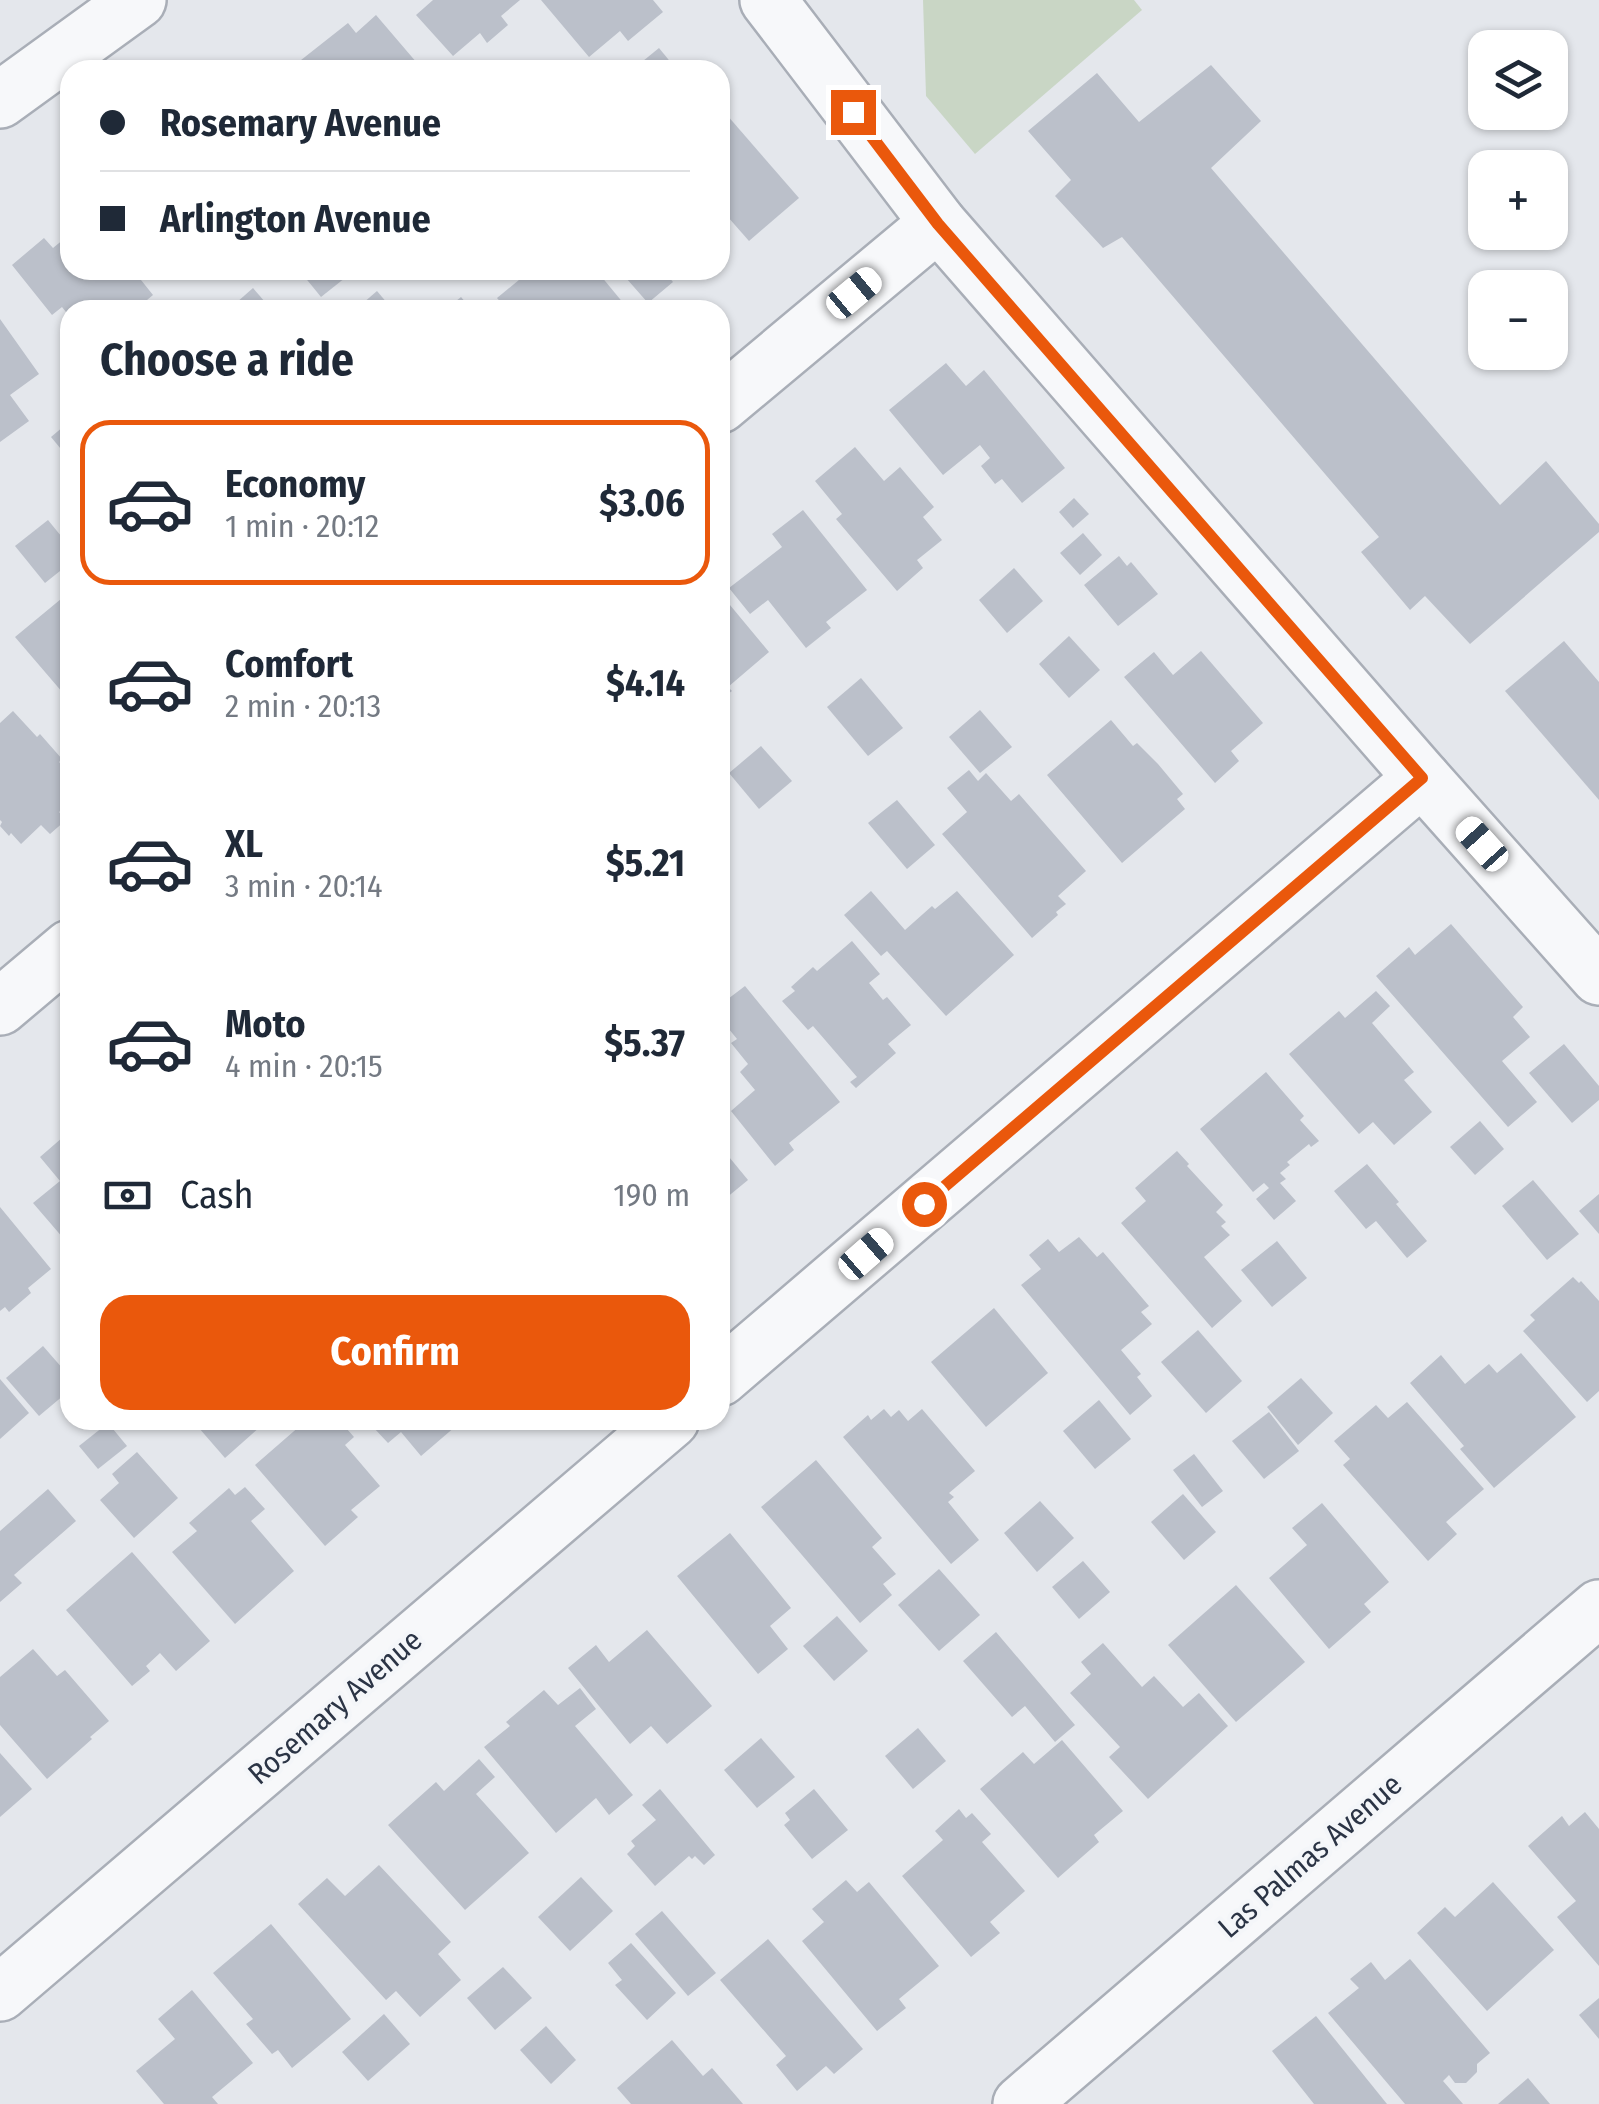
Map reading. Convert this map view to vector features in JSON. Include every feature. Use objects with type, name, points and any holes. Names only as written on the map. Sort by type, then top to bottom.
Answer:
[{"type":"street","points":[[0,100],[138,0]]},
{"type":"street","points":[[768,0],[938,224],[1599,976]]},
{"type":"street","points":[[730,396],[938,224]]},
{"type":"street","points":[[730,1369],[1422,778]]},
{"type":"street","points":[[0,1006],[60,956]]},
{"type":"street","name":"Rosemary Avenue","points":[[0,1993],[659,1430]]},
{"type":"street","name":"Las Palmas Avenue","points":[[1020,2104],[1599,1608]]},
{"type":"green space","points":[[923,0],[1134,0],[1142,10],[975,154],[926,96]]},
{"type":"building","points":[[433,0],[520,0],[501,16],[508,25],[487,43],[480,33],[453,56],[416,15]]},
{"type":"building","points":[[541,0],[653,0],[663,12],[628,41],[620,31],[589,57]]},
{"type":"building","points":[[376,15],[414,60],[301,60],[348,23],[356,33]]},
{"type":"building","points":[[659,48],[669,60],[644,60]]},
{"type":"building","points":[[1211,65],[1261,121],[1211,168],[1500,505],[1546,461],[1599,524],[1599,532],[1470,644],[1425,596],[1410,610],[1361,552],[1379,537],[1122,237],[1103,248],[1055,196],[1071,180],[1028,131],[1097,73],[1139,122]]},
{"type":"building","points":[[730,119],[799,198],[749,241],[730,219]]},
{"type":"building","points":[[44,238],[53,248],[60,242],[60,280],[141,280],[153,295],[147,300],[60,300],[60,309],[52,315],[12,265]]},
{"type":"building","points":[[307,280],[342,280],[321,297]]},
{"type":"building","points":[[519,280],[604,280],[621,300],[499,300]]},
{"type":"building","points":[[628,280],[673,282],[652,300],[645,300]]},
{"type":"building","points":[[253,288],[263,300],[239,300]]},
{"type":"building","points":[[377,291],[385,300],[367,300]]},
{"type":"building","points":[[0,319],[39,374],[10,395],[29,421],[0,442]]},
{"type":"building","points":[[946,363],[966,386],[984,370],[1065,468],[1022,503],[1002,479],[995,484],[981,466],[990,458],[980,445],[943,475],[889,410]]},
{"type":"building","points":[[60,429],[60,448],[51,437]]},
{"type":"building","points":[[855,447],[884,481],[900,467],[934,507],[923,517],[942,540],[917,560],[923,568],[897,591],[836,519],[842,514],[815,481]]},
{"type":"building","points":[[1074,498],[1089,514],[1073,528],[1059,512]]},
{"type":"building","points":[[803,510],[867,590],[826,622],[831,628],[806,648],[768,600],[750,614],[730,589],[782,547],[772,534]]},
{"type":"building","points":[[48,520],[60,535],[60,571],[45,583],[15,546]]},
{"type":"building","points":[[1083,533],[1102,555],[1080,575],[1060,553]]},
{"type":"building","points":[[1119,556],[1127,566],[1131,562],[1158,594],[1118,626],[1084,585]]},
{"type":"building","points":[[1014,568],[1043,601],[1007,633],[979,600]]},
{"type":"building","points":[[60,600],[60,690],[15,637]]},
{"type":"building","points":[[730,605],[769,652],[730,685]]},
{"type":"building","points":[[1069,636],[1100,670],[1069,698],[1039,664]]},
{"type":"building","points":[[1564,641],[1599,682],[1599,800],[1505,691]]},
{"type":"building","points":[[1201,651],[1263,723],[1231,751],[1239,761],[1215,783],[1124,677],[1154,652],[1173,675]]},
{"type":"building","points":[[861,678],[903,728],[868,756],[827,707]]},
{"type":"building","points":[[980,710],[1012,747],[980,773],[949,737]]},
{"type":"building","points":[[13,711],[60,757],[60,825],[50,834],[41,825],[21,844],[0,826],[0,723]]},
{"type":"building","points":[[1111,720],[1133,746],[1137,743],[1158,764],[1183,794],[1177,799],[1185,809],[1122,863],[1047,775]]},
{"type":"building","points":[[761,746],[792,781],[759,809],[730,772]]},
{"type":"building","points":[[969,770],[978,781],[986,773],[1011,801],[1019,794],[1086,871],[1058,896],[1066,904],[1032,938],[942,834],[967,812],[947,788]]},
{"type":"building","points":[[897,800],[935,845],[907,869],[868,823]]},
{"type":"building","points":[[871,891],[905,930],[957,891],[1014,955],[946,1016],[887,951],[881,956],[844,915]]},
{"type":"building","points":[[1451,924],[1523,1007],[1513,1017],[1530,1037],[1502,1061],[1537,1102],[1508,1127],[1376,976],[1409,947],[1415,955]]},
{"type":"building","points":[[852,941],[880,974],[869,983],[911,1025],[888,1044],[896,1053],[856,1088],[850,1082],[857,1077],[813,1026],[808,1030],[782,1001],[813,967],[817,971]]},
{"type":"building","points":[[745,986],[840,1102],[789,1143],[794,1150],[775,1166],[731,1111],[755,1090],[740,1072],[748,1064],[731,1043],[737,1039],[730,1030],[730,997]]},
{"type":"building","points":[[1376,991],[1390,1006],[1372,1023],[1414,1072],[1404,1080],[1432,1112],[1394,1145],[1373,1122],[1359,1134],[1289,1054],[1339,1011],[1345,1018]]},
{"type":"building","points":[[1564,1044],[1599,1086],[1599,1100],[1572,1123],[1529,1073]]},
{"type":"building","points":[[1266,1072],[1304,1116],[1300,1120],[1319,1141],[1287,1162],[1290,1165],[1280,1173],[1286,1179],[1280,1183],[1296,1201],[1274,1220],[1256,1199],[1269,1188],[1264,1183],[1253,1192],[1200,1129]]},
{"type":"building","points":[[1480,1121],[1504,1149],[1475,1175],[1450,1147]]},
{"type":"building","points":[[60,1140],[60,1181],[40,1157]]},
{"type":"building","points":[[1177,1151],[1223,1205],[1216,1212],[1226,1222],[1221,1226],[1230,1235],[1204,1257],[1242,1301],[1212,1328],[1121,1223],[1146,1201],[1135,1188]]},
{"type":"building","points":[[730,1158],[748,1180],[730,1195]]},
{"type":"building","points":[[1367,1164],[1427,1241],[1407,1258],[1376,1221],[1366,1229],[1334,1191]]},
{"type":"building","points":[[1533,1180],[1579,1234],[1547,1260],[1502,1206]]},
{"type":"building","points":[[60,1181],[60,1234],[33,1203]]},
{"type":"building","points":[[1599,1194],[1599,1234],[1579,1211]]},
{"type":"building","points":[[0,1207],[51,1269],[28,1288],[31,1293],[9,1312],[5,1307],[0,1311]]},
{"type":"building","points":[[1079,1237],[1097,1257],[1103,1252],[1149,1306],[1141,1312],[1152,1324],[1121,1350],[1141,1374],[1137,1377],[1152,1396],[1130,1415],[1021,1285],[1041,1269],[1029,1255],[1048,1239],[1059,1252]]},
{"type":"building","points":[[1277,1241],[1307,1278],[1272,1307],[1241,1270]]},
{"type":"building","points":[[1573,1277],[1599,1301],[1599,1391],[1587,1402],[1523,1331],[1535,1320],[1530,1315]]},
{"type":"building","points":[[994,1308],[1048,1373],[986,1427],[931,1362]]},
{"type":"building","points":[[1198,1330],[1242,1381],[1206,1413],[1161,1362]]},
{"type":"building","points":[[43,1346],[60,1366],[60,1398],[39,1416],[6,1378]]},
{"type":"building","points":[[1521,1353],[1576,1417],[1494,1488],[1410,1383],[1441,1355],[1465,1384],[1489,1364],[1497,1373]]},
{"type":"building","points":[[1301,1378],[1333,1413],[1298,1445],[1267,1407]]},
{"type":"building","points":[[0,1379],[29,1413],[0,1439]]},
{"type":"building","points":[[1099,1400],[1131,1439],[1095,1469],[1063,1431]]},
{"type":"building","points":[[1407,1402],[1484,1489],[1446,1522],[1457,1534],[1428,1561],[1343,1465],[1350,1459],[1334,1441],[1376,1405],[1388,1418]]},
{"type":"building","points":[[884,1409],[891,1417],[899,1410],[908,1421],[922,1409],[975,1471],[949,1493],[954,1497],[948,1502],[979,1540],[951,1564],[843,1437],[868,1415],[871,1420]]},
{"type":"building","points":[[1269,1412],[1299,1451],[1264,1479],[1232,1441]]},
{"type":"building","points":[[99,1430],[114,1430],[127,1446],[98,1469],[79,1446]]},
{"type":"building","points":[[201,1430],[257,1430],[225,1458]]},
{"type":"building","points":[[295,1430],[348,1430],[354,1437],[345,1445],[380,1486],[351,1510],[358,1517],[325,1546],[255,1465]]},
{"type":"building","points":[[376,1430],[451,1430],[421,1456],[401,1432],[388,1443]]},
{"type":"building","points":[[137,1452],[178,1498],[134,1538],[100,1500],[119,1483],[112,1474]]},
{"type":"building","points":[[1194,1454],[1223,1491],[1202,1507],[1173,1470]]},
{"type":"building","points":[[816,1460],[882,1538],[872,1547],[896,1574],[883,1584],[892,1595],[860,1623],[761,1507]]},
{"type":"building","points":[[245,1487],[265,1509],[251,1521],[294,1571],[235,1624],[172,1552],[197,1531],[189,1523],[229,1488],[235,1495]]},
{"type":"building","points":[[48,1489],[76,1521],[14,1575],[22,1583],[0,1602],[0,1531]]},
{"type":"building","points":[[1183,1494],[1216,1532],[1184,1560],[1151,1522]]},
{"type":"building","points":[[1040,1501],[1074,1538],[1037,1572],[1004,1533]]},
{"type":"building","points":[[1322,1503],[1389,1582],[1364,1604],[1371,1612],[1329,1649],[1269,1578],[1307,1545],[1292,1528]]},
{"type":"building","points":[[730,1533],[791,1608],[770,1626],[788,1649],[758,1674],[677,1576]]},
{"type":"building","points":[[132,1552],[210,1641],[176,1671],[160,1653],[146,1666],[150,1671],[132,1686],[66,1610]]},
{"type":"building","points":[[1083,1561],[1110,1592],[1079,1619],[1052,1587]]},
{"type":"building","points":[[939,1569],[980,1615],[939,1651],[898,1605]]},
{"type":"building","points":[[1236,1585],[1305,1662],[1236,1722],[1168,1645]]},
{"type":"building","points":[[837,1616],[868,1651],[834,1681],[803,1646]]},
{"type":"building","points":[[647,1630],[712,1706],[667,1744],[651,1726],[630,1744],[568,1668],[596,1645],[609,1662]]},
{"type":"building","points":[[996,1632],[1075,1725],[1055,1742],[1025,1706],[1012,1717],[963,1661]]},
{"type":"building","points":[[1103,1643],[1142,1687],[1154,1676],[1183,1707],[1199,1693],[1228,1726],[1148,1799],[1109,1757],[1120,1747],[1070,1693],[1091,1674],[1081,1662]]},
{"type":"building","points":[[33,1649],[57,1676],[65,1670],[109,1721],[47,1779],[0,1725],[0,1677]]},
{"type":"building","points":[[580,1688],[596,1709],[575,1726],[633,1795],[609,1815],[596,1798],[556,1833],[484,1747],[544,1690],[558,1705]]},
{"type":"building","points":[[918,1728],[946,1761],[913,1789],[885,1756]]},
{"type":"building","points":[[761,1738],[795,1777],[757,1808],[724,1770]]},
{"type":"building","points":[[1062,1740],[1123,1811],[1094,1835],[1099,1842],[1058,1878],[980,1789],[1023,1752],[1034,1764]]},
{"type":"building","points":[[0,1753],[32,1789],[0,1817]]},
{"type":"building","points":[[479,1759],[495,1777],[476,1794],[529,1853],[465,1910],[388,1825],[436,1782],[444,1791]]},
{"type":"building","points":[[660,1789],[715,1855],[704,1865],[695,1856],[689,1856],[655,1886],[627,1854],[635,1846],[631,1841],[656,1820],[642,1805]]},
{"type":"building","points":[[814,1789],[848,1830],[812,1859],[784,1825],[790,1820],[785,1813]]},
{"type":"building","points":[[959,1809],[966,1818],[972,1813],[991,1834],[982,1842],[1025,1891],[990,1922],[1000,1933],[971,1957],[902,1876],[943,1840],[935,1831]]},
{"type":"building","points":[[1585,1812],[1599,1829],[1599,1966],[1557,1917],[1576,1901],[1528,1846],[1562,1816],[1569,1826]]},
{"type":"building","points":[[379,1865],[451,1942],[438,1954],[461,1980],[420,2017],[396,1991],[386,2000],[298,1904],[327,1878],[345,1896]]},
{"type":"building","points":[[581,1877],[613,1911],[570,1951],[538,1917]]},
{"type":"building","points":[[846,1880],[857,1892],[869,1882],[939,1966],[899,1999],[906,2008],[877,2031],[802,1941],[824,1922],[812,1909]]},
{"type":"building","points":[[1493,1882],[1554,1950],[1487,2011],[1417,1933],[1445,1907],[1455,1917]]},
{"type":"building","points":[[662,1911],[716,1973],[688,1996],[635,1934]]},
{"type":"building","points":[[271,1924],[351,2019],[292,2068],[278,2050],[272,2054],[246,2024],[253,2019],[213,1973]]},
{"type":"building","points":[[768,1939],[863,2049],[834,2074],[826,2066],[797,2091],[776,2065],[786,2056],[720,1980]]},
{"type":"building","points":[[631,1943],[676,1993],[647,2020],[615,1985],[622,1980],[608,1963]]},
{"type":"building","points":[[1410,1959],[1490,2053],[1477,2064],[1477,2072],[1466,2083],[1455,2083],[1449,2075],[1443,2081],[1463,2104],[1405,2104],[1328,2013],[1359,1988],[1350,1979],[1371,1962],[1385,1980]]},
{"type":"building","points":[[503,1967],[532,1998],[495,2030],[467,1998]]},
{"type":"building","points":[[192,1990],[253,2063],[212,2097],[218,2104],[164,2104],[136,2071],[175,2039],[158,2019]]},
{"type":"building","points":[[1599,1998],[1599,2039],[1579,2015]]},
{"type":"building","points":[[384,2014],[410,2044],[368,2081],[342,2052]]},
{"type":"building","points":[[1316,2016],[1387,2104],[1314,2104],[1272,2051]]},
{"type":"building","points":[[546,2026],[576,2060],[551,2084],[520,2050]]},
{"type":"building","points":[[672,2040],[703,2076],[712,2068],[743,2104],[631,2104],[617,2088]]},
{"type":"building","points":[[1528,2078],[1550,2104],[1498,2104]]},
{"type":"route","points":[[853,112],[938,224],[1422,778],[924,1204]]}]
